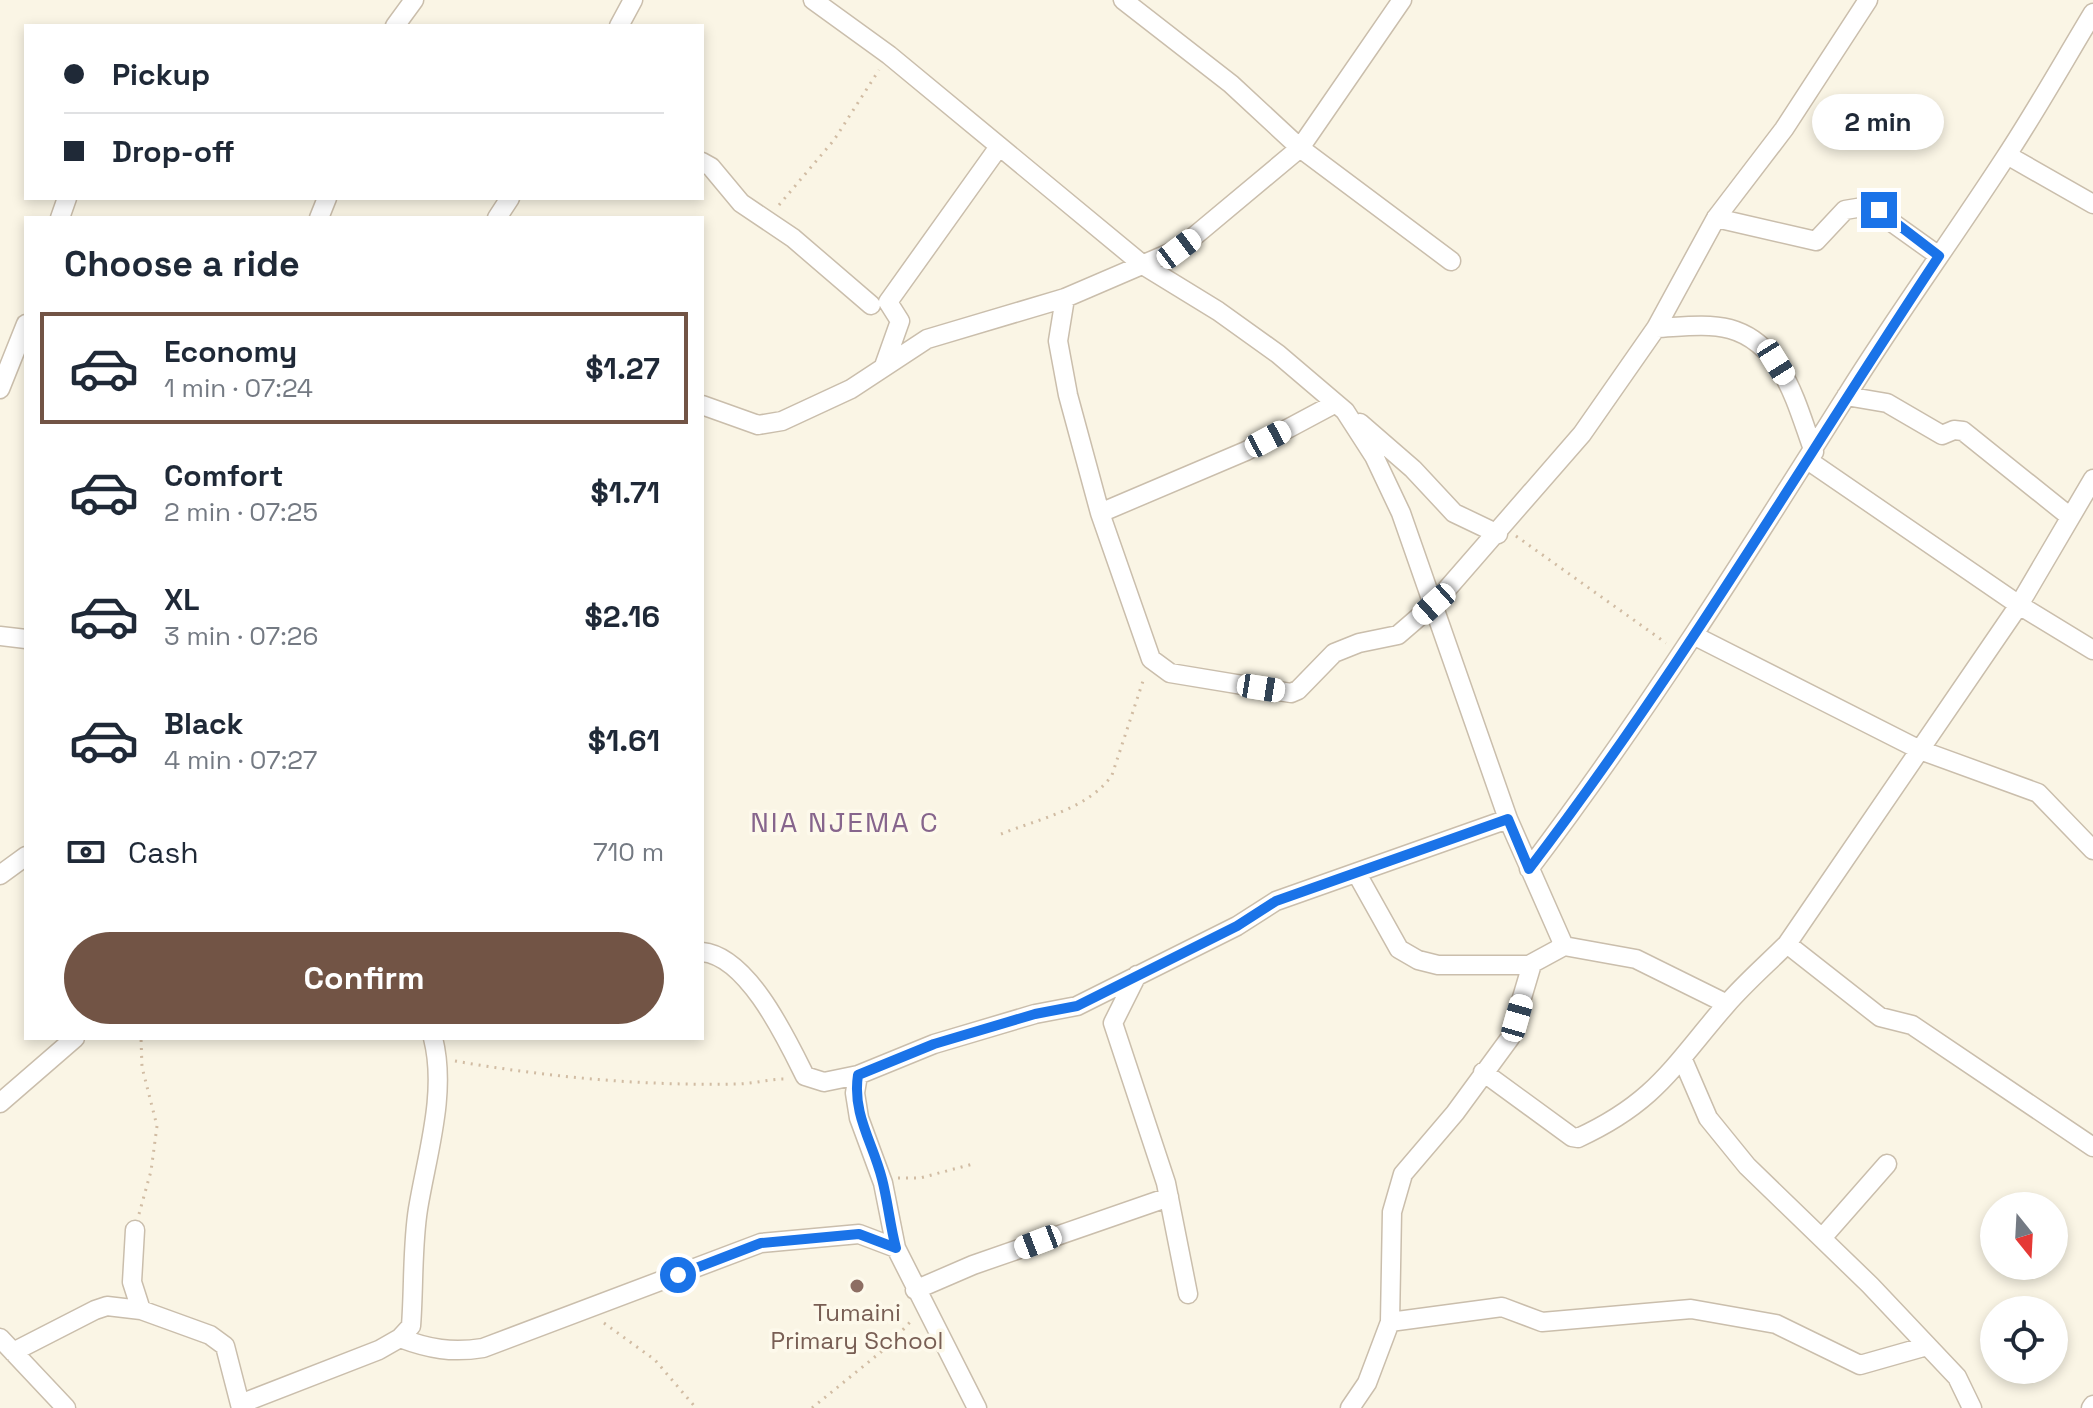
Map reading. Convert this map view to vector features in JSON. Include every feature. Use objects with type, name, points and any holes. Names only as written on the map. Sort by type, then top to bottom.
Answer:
[{"type":"street","points":[[396,24],[414,0]]},
{"type":"street","points":[[620,24],[633,0]]},
{"type":"street","points":[[813,0],[889,55],[1143,265],[1184,287],[1278,354],[1413,469],[1454,513],[1501,531]]},
{"type":"street","points":[[1123,0],[1231,84],[1300,148],[1451,261]]},
{"type":"street","points":[[704,406],[767,425],[805,413],[851,389],[927,339],[1065,298],[1179,249],[1300,148],[1402,0]]},
{"type":"street","points":[[1065,298],[1058,341],[1068,395],[1100,513],[1151,659],[1170,673],[1291,693],[1307,684],[1334,653],[1359,643],[1398,635],[1434,604],[1501,531],[1582,434],[1656,328],[1716,218],[1784,129],[1868,0]]},
{"type":"street","points":[[1529,869],[1613,757],[1695,636],[1846,396],[2007,155],[2093,13]]},
{"type":"street","points":[[884,366],[900,321],[888,302],[998,148]]},
{"type":"street","points":[[2007,155],[2093,204]]},
{"type":"street","points":[[704,163],[711,167],[741,203],[793,238],[871,305]]},
{"type":"street","points":[[1716,218],[1816,241],[1845,210],[1869,206],[1939,256]]},
{"type":"street","points":[[1656,328],[1728,329],[1751,339],[1776,362],[1788,382],[1811,456],[2019,605],[2093,650]]},
{"type":"street","points":[[0,389],[24,329]]},
{"type":"street","points":[[1846,396],[1887,403],[1942,435],[1954,430],[1963,431],[2069,516]]},
{"type":"street","points":[[1100,513],[1340,407]]},
{"type":"street","points":[[1340,407],[1374,456],[1401,513],[1508,819],[1564,946]]},
{"type":"street","points":[[1483,1072],[1575,1138],[1618,1119],[1639,1105],[1683,1060],[1727,1004],[1787,944],[2019,605],[2093,479]]},
{"type":"street","points":[[0,636],[24,639]]},
{"type":"street","points":[[1695,636],[1920,750],[2038,793],[2093,850]]},
{"type":"street","points":[[704,953],[725,963],[762,998],[809,1080],[824,1082],[858,1075],[934,1044],[1035,1014],[1077,1006],[1237,926],[1276,901],[1508,819]]},
{"type":"street","points":[[0,875],[24,857]]},
{"type":"street","points":[[1357,874],[1399,949],[1418,960],[1438,965],[1532,964],[1564,946],[1636,959],[1727,1004]]},
{"type":"street","points":[[1787,944],[1880,1017],[1912,1025],[2091,1141]]},
{"type":"street","points":[[1350,1408],[1367,1383],[1390,1322],[1394,1196],[1413,1159],[1445,1126],[1514,1029],[1532,964]]},
{"type":"street","points":[[1113,1023],[1137,975]]},
{"type":"street","points":[[1077,1006],[1099,1013],[1113,1023],[1169,1197],[1188,1294]]},
{"type":"street","points":[[0,1103],[73,1040]]},
{"type":"street","points":[[13,1352],[107,1306],[141,1310],[176,1326],[210,1335],[225,1346],[240,1406],[379,1350],[400,1338],[411,1326],[418,1211],[429,1152],[438,1058],[434,1040]]},
{"type":"street","points":[[1683,1060],[1708,1118],[1747,1166],[1957,1377],[1972,1408]]},
{"type":"street","points":[[858,1075],[855,1093],[859,1118],[883,1183],[896,1248],[977,1408]]},
{"type":"street","points":[[1822,1238],[1887,1164]]},
{"type":"street","points":[[919,1298],[973,1265],[1169,1197]]},
{"type":"street","points":[[135,1230],[132,1282],[141,1310]]},
{"type":"street","points":[[400,1338],[426,1348],[457,1352],[483,1348],[588,1311],[761,1243],[859,1234],[896,1248]]},
{"type":"street","points":[[1390,1322],[1502,1307],[1542,1322],[1691,1309],[1776,1324],[1860,1365],[1927,1346]]},
{"type":"street","points":[[0,1338],[66,1408]]},
{"type":"path","points":[[767,221],[834,140],[889,55]]},
{"type":"path","points":[[1501,531],[1682,655]]},
{"type":"path","points":[[1001,834],[1084,801],[1105,785],[1112,775],[1151,659]]},
{"type":"path","points":[[135,1230],[151,1171],[157,1126],[142,1067],[141,1040]]},
{"type":"path","points":[[438,1058],[512,1071],[635,1081],[734,1084],[809,1080]]},
{"type":"path","points":[[883,1183],[973,1164]]},
{"type":"path","points":[[812,1408],[887,1347],[919,1298]]},
{"type":"path","points":[[588,1311],[655,1360],[696,1408]]},
{"type":"place","name":"Tumaini Primary School","points":[[857,1286]]},
{"type":"district","name":"NIA NJEMA C","points":[[845,822]]},
{"type":"route","points":[[678,1275],[761,1243],[859,1234],[896,1248],[883,1183],[859,1118],[855,1093],[858,1075],[934,1044],[1035,1014],[1077,1006],[1237,926],[1276,901],[1508,819],[1529,869],[1613,757],[1695,636],[1809,461],[1846,396],[1939,256],[1879,210]]}]
